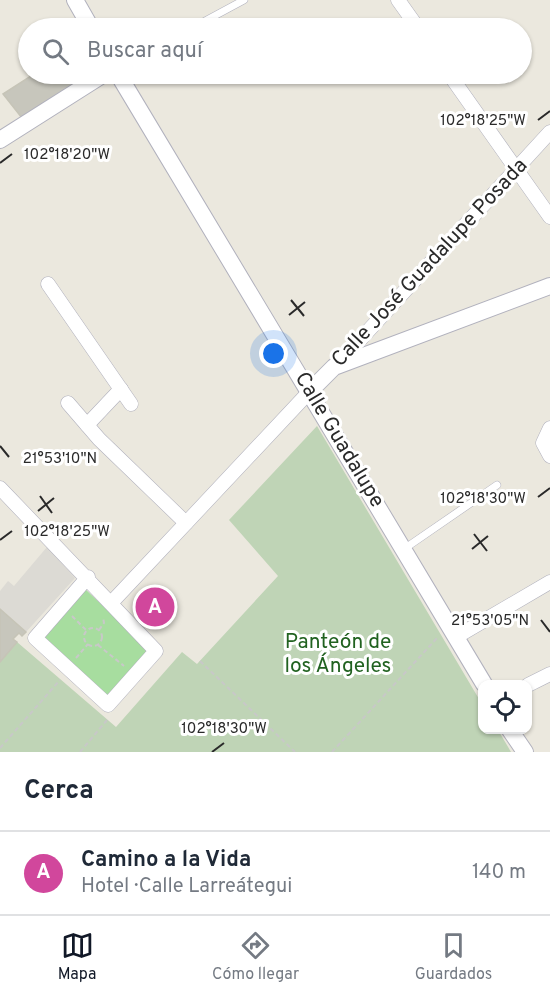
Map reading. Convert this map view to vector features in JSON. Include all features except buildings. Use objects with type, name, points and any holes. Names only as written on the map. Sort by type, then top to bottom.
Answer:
[{"type":"street","points":[[75,0],[85,18]]},
{"type":"street","points":[[398,0],[411,18]]},
{"type":"street","points":[[0,140],[88,84]]},
{"type":"street","name":"Calle Guadalupe","points":[[124,84],[404,549],[448,635],[481,680]]},
{"type":"street","points":[[456,84],[550,217]]},
{"type":"street","name":"Calle José Guadalupe Posada","points":[[112,602],[334,368],[550,132]]},
{"type":"street","points":[[48,284],[131,404]]},
{"type":"street","points":[[334,368],[550,286]]},
{"type":"street","points":[[87,425],[121,389]]},
{"type":"street","points":[[68,402],[87,425],[186,523]]},
{"type":"street","points":[[550,428],[543,443],[550,456]]},
{"type":"street","points":[[0,488],[112,602],[156,651],[108,705],[63,674],[35,638],[87,577]]},
{"type":"street","points":[[448,635],[550,582]]},
{"type":"street","points":[[532,684],[550,674]]},
{"type":"street","points":[[513,734],[525,752]]},
{"type":"lane","points":[[211,18],[244,0]]},
{"type":"lane","points":[[404,549],[497,485]]},
{"type":"path","points":[[62,606],[87,631],[99,630],[104,623]]},
{"type":"path","points":[[98,645],[102,637],[99,630]]},
{"type":"path","points":[[87,631],[84,639],[88,644],[98,645],[135,676]]},
{"type":"path","points":[[332,752],[448,635]]},
{"type":"path","points":[[0,748],[88,644]]},
{"type":"path","points":[[200,661],[295,752]]},
{"type":"path","points":[[80,752],[107,720]]},
{"type":"green space","name":"Panteón de los Ángeles","points":[[317,426],[478,697],[478,734],[500,734],[511,752],[0,752],[0,662],[17,642],[116,727],[182,652],[197,664],[278,576],[229,520]]},
{"type":"green space","points":[[83,587],[150,651],[108,701],[39,638]]},
{"type":"shaded area","points":[[47,547],[75,578],[26,632],[0,609],[0,591],[8,581],[14,586]]},
{"type":"place","name":"Camino a la Vida","points":[[155,607]]}]
